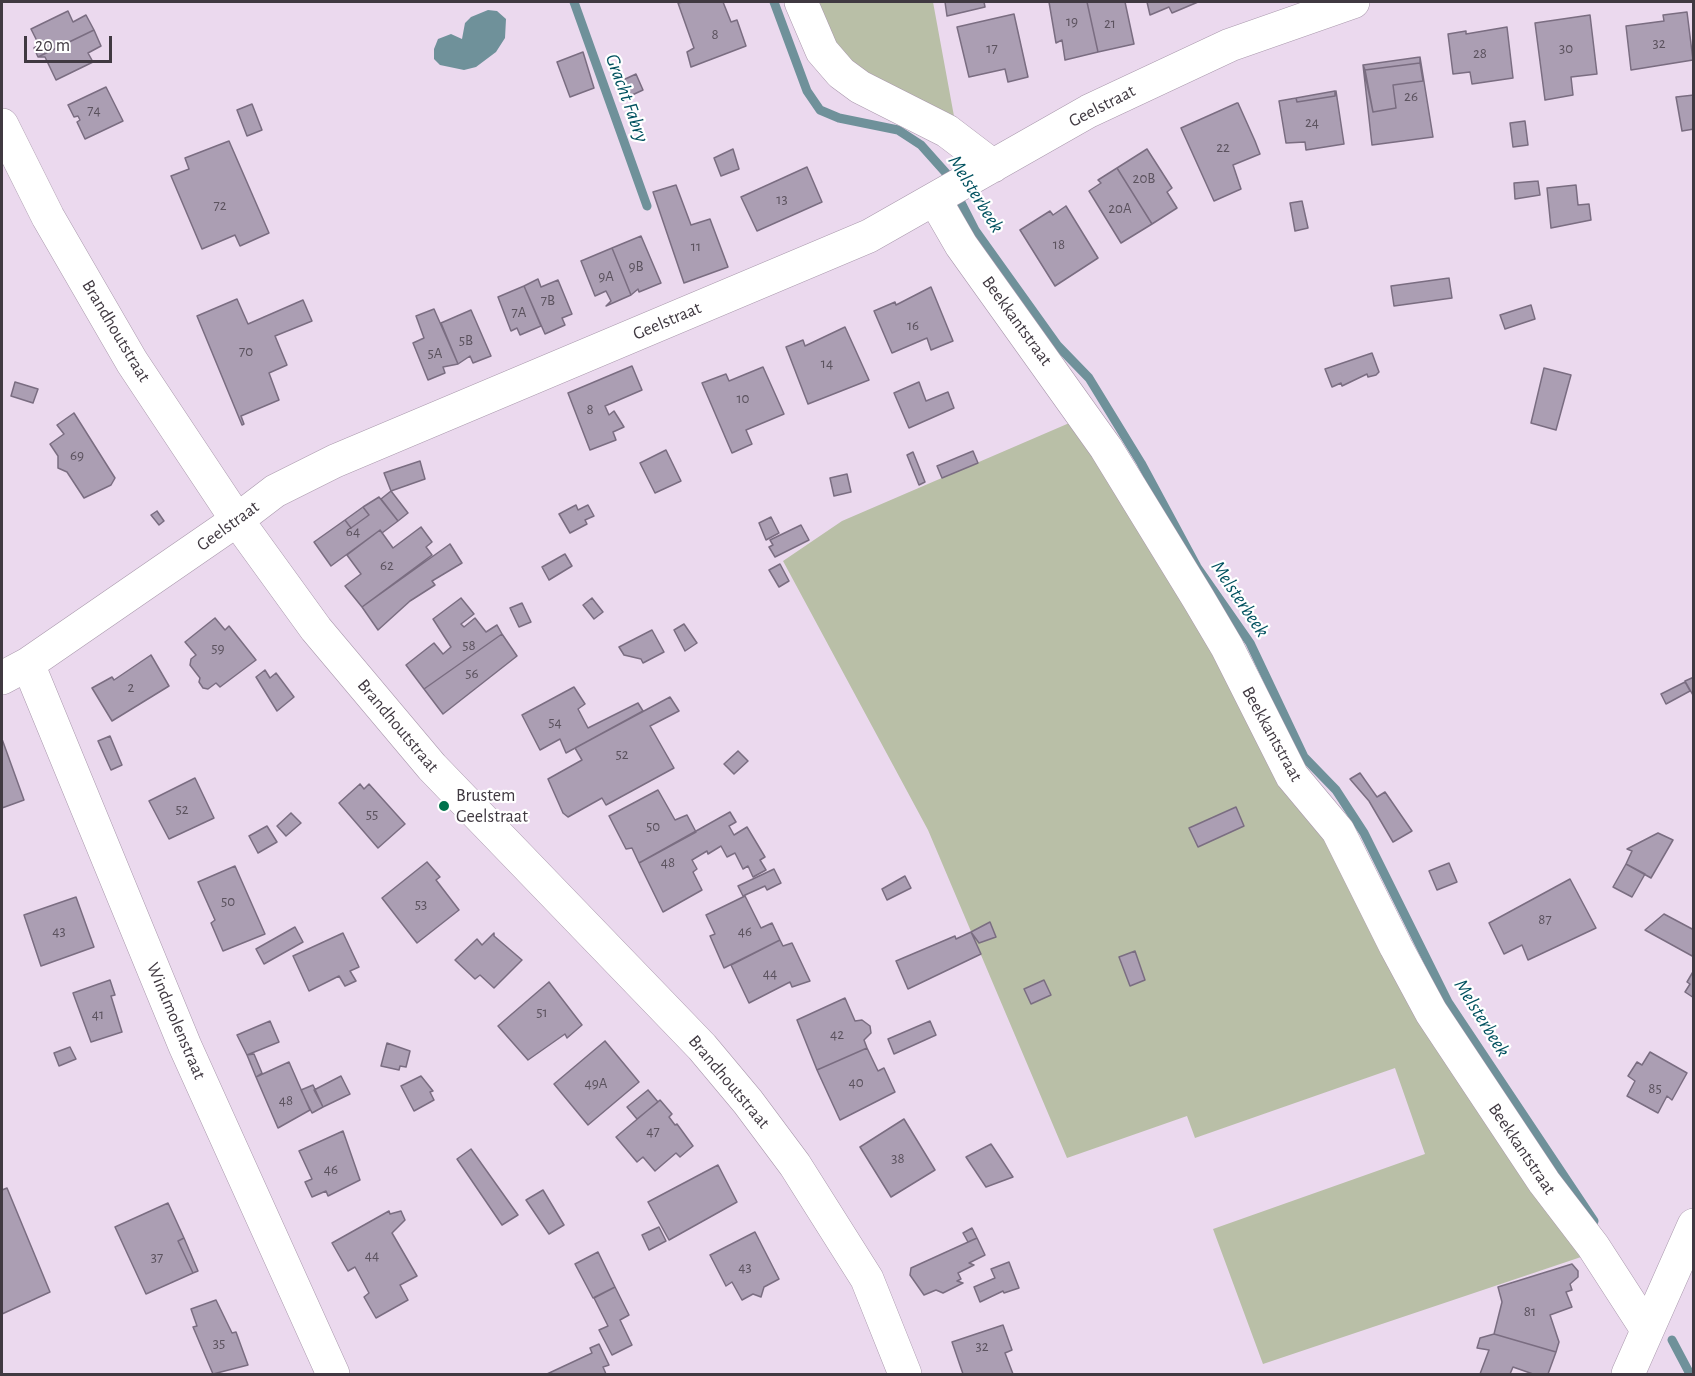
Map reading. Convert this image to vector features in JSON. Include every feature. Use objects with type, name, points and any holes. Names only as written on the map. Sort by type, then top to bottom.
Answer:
[{"type":"street","points":[[801,2],[822,51],[841,73],[860,87],[947,130],[993,166]]},
{"type":"street","name":"Geelstraat","points":[[15,671],[276,491],[335,461],[869,236],[1089,111],[1230,45],[1353,2]]},
{"type":"street","name":"Brandhoutstraat","points":[[2,125],[48,216],[132,362],[237,520],[316,628],[432,767],[671,1015],[748,1102],[819,1200],[867,1280],[905,1374]]},
{"type":"street","name":"Beekkantstraat","points":[[949,192],[961,245],[1106,448],[1192,588],[1227,647],[1292,776],[1338,831],[1395,947],[1431,1012],[1544,1182],[1593,1246],[1646,1328]]},
{"type":"street","name":"Windmolenstraat","points":[[15,671],[333,1374]]},
{"type":"street","points":[[1628,1374],[1646,1328],[1694,1225]]},
{"type":"shaded area","points":[[813,2],[933,2],[956,127],[850,64],[827,34]]},
{"type":"shaded area","points":[[488,10],[497,11],[506,19],[505,38],[496,52],[476,67],[464,70],[440,65],[434,59],[434,49],[438,39],[451,34],[462,39],[465,23],[471,17]]},
{"type":"shaded area","points":[[1074,421],[1587,1255],[1263,1364],[1213,1229],[1425,1154],[1395,1068],[1195,1138],[1187,1116],[1067,1158],[928,830],[783,561],[842,521]]},
{"type":"building","points":[[723,2],[731,22],[737,20],[746,46],[691,67],[687,52],[694,48],[678,3]]},
{"type":"building","points":[[945,2],[984,2],[985,7],[947,16]]},
{"type":"building","points":[[1049,2],[1087,2],[1098,52],[1065,60],[1062,40],[1056,43]]},
{"type":"building","points":[[1087,2],[1125,2],[1134,44],[1098,52]]},
{"type":"building","points":[[1147,2],[1198,2],[1172,13],[1169,7],[1150,15]]},
{"type":"building","points":[[68,11],[73,22],[86,15],[94,30],[38,57],[34,48],[39,45],[31,29]]},
{"type":"building","points":[[1687,12],[1693,60],[1631,70],[1626,26],[1664,21],[1663,15]]},
{"type":"building","points":[[1014,14],[1028,77],[1008,82],[1005,69],[969,77],[957,27]]},
{"type":"building","points":[[1590,15],[1597,74],[1571,77],[1573,95],[1545,100],[1535,23]]},
{"type":"building","points":[[1507,27],[1513,78],[1472,84],[1470,72],[1453,74],[1448,34],[1466,31],[1466,34]]},
{"type":"building","points":[[94,30],[101,46],[88,53],[93,62],[56,80],[45,57],[38,57]]},
{"type":"building","points":[[583,52],[594,88],[570,97],[557,62]]},
{"type":"building","points":[[1420,57],[1433,137],[1372,145],[1363,65],[1373,112],[1396,108],[1393,85],[1423,81]]},
{"type":"building","points":[[1420,57],[1420,63],[1365,70],[1363,65]]},
{"type":"building","points":[[1420,63],[1423,81],[1393,85],[1396,108],[1373,112],[1365,70]]},
{"type":"building","points":[[636,74],[643,90],[630,96],[623,80]]},
{"type":"building","points":[[106,87],[123,121],[85,139],[77,122],[80,120],[78,116],[74,117],[68,105]]},
{"type":"building","points":[[1335,91],[1335,96],[1297,102],[1296,98]]},
{"type":"building","points":[[1336,91],[1344,144],[1306,150],[1305,142],[1286,143],[1279,101],[1296,98],[1297,102],[1335,96]]},
{"type":"building","points":[[1694,95],[1694,129],[1682,131],[1676,97]]},
{"type":"building","points":[[1238,103],[1260,154],[1233,165],[1241,189],[1214,201],[1181,128]]},
{"type":"building","points":[[252,104],[262,130],[247,136],[237,110]]},
{"type":"building","points":[[1525,121],[1528,145],[1513,147],[1510,123]]},
{"type":"building","points":[[229,141],[269,233],[240,246],[235,235],[202,249],[171,176],[189,169],[185,158]]},
{"type":"building","points":[[733,149],[739,169],[721,176],[714,158]]},
{"type":"building","points":[[1147,149],[1172,188],[1167,192],[1177,208],[1152,224],[1117,168]]},
{"type":"building","points":[[807,167],[822,202],[757,231],[741,197]]},
{"type":"building","points":[[1117,168],[1152,224],[1121,243],[1089,191],[1101,183],[1098,180]]},
{"type":"building","points":[[1538,181],[1540,195],[1515,199],[1514,183]]},
{"type":"building","points":[[676,185],[691,225],[710,219],[728,267],[684,283],[653,192]]},
{"type":"building","points":[[1576,185],[1578,205],[1589,204],[1591,220],[1551,228],[1547,188]]},
{"type":"building","points":[[1302,201],[1308,228],[1295,231],[1290,203]]},
{"type":"building","points":[[1066,206],[1098,258],[1055,286],[1020,230],[1050,211],[1053,215]]},
{"type":"building","points":[[641,236],[661,283],[639,292],[638,289],[631,295],[612,248]]},
{"type":"building","points":[[612,248],[631,295],[606,306],[611,301],[606,291],[595,296],[581,261]]},
{"type":"building","points":[[1449,278],[1452,298],[1394,306],[1391,286]]},
{"type":"building","points":[[538,279],[541,287],[558,280],[572,314],[562,318],[565,325],[545,334],[524,286]]},
{"type":"building","points":[[524,286],[541,326],[520,335],[517,328],[511,331],[498,297]]},
{"type":"building","points":[[931,287],[953,341],[931,350],[927,338],[892,353],[874,311],[895,302],[896,305]]},
{"type":"building","points":[[237,299],[248,324],[303,300],[312,321],[275,336],[287,365],[269,373],[279,400],[241,416],[244,424],[242,425],[197,316]]},
{"type":"building","points":[[1531,305],[1535,319],[1505,329],[1500,315]]},
{"type":"building","points":[[434,309],[458,364],[443,367],[445,373],[428,380],[413,343],[424,338],[416,316]]},
{"type":"building","points":[[471,310],[491,356],[473,363],[470,356],[458,364],[441,323]]},
{"type":"building","points":[[845,327],[869,380],[808,404],[786,347],[803,340],[805,346]]},
{"type":"building","points":[[1372,353],[1379,372],[1376,375],[1368,377],[1367,374],[1342,386],[1341,383],[1332,387],[1325,369]]},
{"type":"building","points":[[632,366],[642,390],[605,406],[609,415],[614,411],[624,427],[613,432],[616,440],[590,450],[568,393]]},
{"type":"building","points":[[763,367],[784,414],[746,430],[752,444],[732,453],[702,383],[726,374],[729,381]]},
{"type":"building","points":[[1544,368],[1571,375],[1556,430],[1531,423]]},
{"type":"building","points":[[15,382],[38,389],[33,403],[11,396]]},
{"type":"building","points":[[919,382],[926,401],[948,392],[954,408],[909,428],[894,393]]},
{"type":"building","points":[[74,413],[115,478],[111,485],[84,498],[67,472],[58,468],[58,456],[50,444],[64,434],[57,425]]},
{"type":"building","points":[[666,450],[681,481],[655,493],[640,463]]},
{"type":"building","points":[[973,451],[978,463],[942,478],[937,466]]},
{"type":"building","points":[[913,452],[925,482],[919,485],[907,455]]},
{"type":"building","points":[[420,461],[425,479],[391,491],[384,473]]},
{"type":"building","points":[[847,474],[851,492],[834,496],[830,478]]},
{"type":"building","points":[[391,491],[408,513],[398,521],[381,499]]},
{"type":"building","points":[[379,497],[398,521],[382,533],[380,530],[331,566],[314,542],[345,520],[351,528],[369,515],[363,507]]},
{"type":"building","points":[[576,505],[578,510],[588,505],[594,516],[585,520],[587,524],[570,533],[559,514]]},
{"type":"building","points":[[363,507],[369,515],[351,528],[345,520]]},
{"type":"building","points":[[157,511],[164,521],[159,525],[151,515]]},
{"type":"building","points":[[771,517],[779,533],[766,540],[759,523]]},
{"type":"building","points":[[801,525],[809,540],[775,557],[769,547],[773,545],[770,540]]},
{"type":"building","points":[[421,527],[432,542],[426,547],[432,555],[362,607],[345,586],[361,574],[347,555],[380,530],[393,548]]},
{"type":"building","points":[[450,544],[462,563],[432,581],[435,585],[410,601],[378,630],[362,607]]},
{"type":"building","points":[[565,554],[572,566],[549,580],[542,567]]},
{"type":"building","points":[[780,564],[789,581],[779,587],[769,570]]},
{"type":"building","points":[[461,598],[474,614],[461,624],[464,627],[475,618],[486,632],[497,625],[502,634],[424,689],[406,665],[434,643],[443,654],[451,647],[433,619]]},
{"type":"building","points":[[592,598],[603,612],[594,619],[583,605]]},
{"type":"building","points":[[522,603],[531,622],[519,627],[510,608]]},
{"type":"building","points":[[215,618],[225,630],[229,626],[256,660],[220,687],[216,683],[208,689],[203,688],[199,682],[200,678],[190,665],[191,659],[196,655],[185,642]]},
{"type":"building","points":[[684,624],[697,643],[685,651],[674,630]]},
{"type":"building","points":[[652,630],[664,652],[643,663],[641,659],[624,655],[619,647]]},
{"type":"building","points":[[502,634],[517,656],[443,714],[424,689]]},
{"type":"building","points":[[151,655],[169,686],[112,721],[92,688],[112,677],[114,680]]},
{"type":"building","points":[[265,670],[270,678],[276,673],[294,697],[277,711],[256,677]]},
{"type":"building","points":[[1694,677],[1694,697],[1685,681]]},
{"type":"building","points":[[1685,682],[1690,691],[1666,704],[1661,694]]},
{"type":"building","points":[[574,687],[585,704],[578,709],[588,728],[638,703],[643,711],[566,753],[560,739],[540,750],[522,715]]},
{"type":"building","points":[[670,697],[679,711],[650,726],[674,768],[606,805],[602,798],[568,817],[563,813],[548,779],[582,760],[575,748]]},
{"type":"building","points":[[110,736],[122,765],[111,770],[98,741]]},
{"type":"building","points":[[2,739],[24,800],[2,808]]},
{"type":"building","points":[[738,751],[748,761],[734,774],[724,764]]},
{"type":"building","points":[[1360,773],[1377,797],[1385,792],[1412,831],[1393,842],[1369,801],[1350,779]]},
{"type":"building","points":[[195,778],[214,818],[169,839],[149,801]]},
{"type":"building","points":[[360,784],[364,789],[369,784],[405,824],[378,848],[339,803]]},
{"type":"building","points":[[658,790],[675,820],[687,815],[696,832],[639,863],[632,848],[626,849],[609,816]]},
{"type":"building","points":[[1236,807],[1244,826],[1198,847],[1189,828]]},
{"type":"building","points":[[730,812],[736,822],[729,826],[734,835],[747,827],[765,857],[760,860],[766,870],[753,877],[748,866],[743,869],[735,853],[727,857],[721,846],[708,854],[707,851],[692,860],[697,869],[693,872],[702,890],[663,912],[639,863]]},
{"type":"building","points":[[291,813],[301,823],[286,836],[277,826]]},
{"type":"building","points":[[267,826],[277,842],[258,853],[249,836]]},
{"type":"building","points":[[1658,833],[1673,840],[1651,878],[1626,864],[1632,851],[1627,849]]},
{"type":"building","points":[[427,862],[440,877],[436,880],[459,910],[417,943],[382,898]]},
{"type":"building","points":[[1449,863],[1457,882],[1437,890],[1429,871]]},
{"type":"building","points":[[1626,864],[1645,874],[1632,897],[1613,887]]},
{"type":"building","points":[[235,866],[265,934],[223,951],[211,923],[215,920],[198,882]]},
{"type":"building","points":[[774,869],[781,883],[767,890],[765,886],[743,896],[738,886]]},
{"type":"building","points":[[905,876],[911,888],[887,900],[882,889]]},
{"type":"building","points":[[1570,879],[1596,928],[1528,960],[1522,945],[1504,954],[1489,923]]},
{"type":"building","points":[[745,896],[761,928],[772,923],[780,940],[724,968],[710,936],[715,934],[706,915]]},
{"type":"building","points":[[76,897],[94,947],[41,966],[24,915]]},
{"type":"building","points":[[1664,914],[1694,930],[1694,957],[1645,930]]},
{"type":"building","points":[[990,922],[996,937],[979,943],[971,932]]},
{"type":"building","points":[[295,927],[303,942],[264,964],[256,949]]},
{"type":"building","points":[[971,932],[981,954],[908,989],[896,961],[955,936],[956,939]]},
{"type":"building","points":[[343,933],[359,967],[350,971],[356,981],[345,986],[339,976],[309,991],[293,956]]},
{"type":"building","points":[[494,933],[494,936],[522,960],[494,988],[480,975],[475,979],[455,960],[477,939],[482,945]]},
{"type":"building","points":[[780,940],[783,946],[792,943],[810,981],[792,987],[790,982],[749,1003],[731,965]]},
{"type":"building","points":[[1135,951],[1145,980],[1130,986],[1119,957]]},
{"type":"building","points":[[1694,970],[1694,998],[1685,992],[1690,984],[1687,982]]},
{"type":"building","points":[[110,980],[115,995],[111,996],[122,1032],[91,1042],[73,993]]},
{"type":"building","points":[[1044,980],[1051,995],[1031,1004],[1024,989]]},
{"type":"building","points":[[549,982],[582,1025],[567,1038],[565,1034],[528,1060],[498,1026]]},
{"type":"building","points":[[845,998],[855,1021],[862,1020],[870,1026],[871,1033],[864,1040],[867,1048],[817,1070],[797,1020]]},
{"type":"building","points":[[270,1021],[279,1042],[247,1055],[237,1035]]},
{"type":"building","points":[[930,1021],[936,1035],[894,1054],[888,1039]]},
{"type":"building","points":[[605,1041],[639,1082],[588,1125],[554,1084]]},
{"type":"building","points":[[387,1043],[410,1051],[406,1067],[400,1066],[399,1070],[381,1066]]},
{"type":"building","points":[[70,1047],[76,1059],[59,1066],[54,1053]]},
{"type":"building","points":[[867,1048],[878,1071],[884,1068],[895,1092],[840,1120],[817,1070]]},
{"type":"building","points":[[1650,1052],[1687,1073],[1672,1100],[1667,1096],[1658,1113],[1627,1096],[1635,1081],[1628,1076],[1637,1062],[1642,1065]]},
{"type":"building","points":[[254,1054],[262,1073],[256,1077],[247,1055]]},
{"type":"building","points":[[289,1062],[310,1110],[278,1128],[256,1077]]},
{"type":"building","points":[[341,1076],[350,1094],[323,1107],[314,1090]]},
{"type":"building","points":[[421,1076],[433,1091],[430,1092],[434,1100],[414,1111],[401,1086]]},
{"type":"building","points":[[313,1085],[323,1107],[312,1113],[301,1090]]},
{"type":"building","points":[[648,1090],[658,1102],[637,1119],[627,1107]]},
{"type":"building","points":[[660,1100],[672,1114],[669,1117],[693,1146],[680,1157],[676,1153],[655,1171],[643,1157],[637,1162],[616,1137]]},
{"type":"building","points":[[904,1119],[935,1170],[891,1197],[860,1147]]},
{"type":"building","points":[[343,1131],[360,1180],[328,1196],[326,1191],[312,1197],[305,1182],[312,1179],[299,1151]]},
{"type":"building","points":[[991,1144],[1013,1177],[986,1187],[966,1157]]},
{"type":"building","points":[[471,1149],[518,1215],[502,1225],[457,1159]]},
{"type":"building","points":[[718,1165],[737,1202],[669,1240],[648,1202]]},
{"type":"building","points":[[7,1188],[50,1292],[2,1314],[2,1190]]},
{"type":"building","points":[[543,1190],[564,1225],[549,1234],[526,1200]]},
{"type":"building","points":[[168,1203],[184,1238],[178,1241],[193,1273],[146,1294],[115,1227]]},
{"type":"building","points":[[389,1211],[390,1214],[401,1211],[405,1220],[392,1233],[417,1276],[400,1285],[408,1300],[376,1318],[364,1297],[369,1293],[355,1267],[348,1271],[332,1243]]},
{"type":"building","points":[[659,1227],[666,1241],[649,1250],[642,1235]]},
{"type":"building","points":[[972,1228],[977,1238],[968,1242],[963,1233]]},
{"type":"building","points":[[755,1232],[779,1279],[764,1287],[761,1297],[753,1294],[742,1300],[732,1282],[726,1286],[710,1255]]},
{"type":"building","points":[[184,1238],[198,1271],[193,1273],[178,1241]]},
{"type":"building","points":[[977,1238],[985,1255],[969,1263],[974,1265],[958,1273],[961,1279],[957,1281],[963,1283],[943,1293],[936,1290],[924,1295],[910,1275],[911,1268]]},
{"type":"building","points":[[598,1252],[615,1287],[593,1298],[575,1264]]},
{"type":"building","points":[[1009,1262],[1019,1288],[1004,1293],[1003,1291],[980,1302],[974,1287],[995,1278],[991,1269]]},
{"type":"building","points":[[1572,1264],[1578,1271],[1578,1277],[1570,1284],[1572,1290],[1566,1292],[1572,1307],[1550,1315],[1559,1342],[1556,1352],[1494,1334],[1502,1302],[1498,1287]]},
{"type":"building","points":[[615,1287],[629,1315],[620,1320],[632,1345],[612,1355],[599,1330],[608,1326],[594,1298]]},
{"type":"building","points":[[216,1300],[232,1333],[236,1332],[248,1365],[213,1374],[193,1327],[197,1326],[191,1309]]},
{"type":"building","points":[[1003,1325],[1012,1350],[1005,1353],[1013,1374],[963,1374],[952,1342]]},
{"type":"building","points":[[1494,1334],[1556,1352],[1548,1374],[1533,1374],[1513,1367],[1510,1374],[1480,1374],[1489,1350],[1477,1348],[1480,1338]]},
{"type":"building","points":[[599,1344],[609,1365],[603,1367],[606,1374],[547,1374],[592,1353],[590,1348]]},
{"type":"waterway","name":"Gracht Fabry","points":[[574,2],[647,206]]},
{"type":"waterway","name":"Melsterbeek","points":[[774,2],[807,91],[820,110],[839,118],[898,130],[921,145],[946,173],[975,230],[1058,346],[1089,378],[1141,463],[1197,567],[1250,643],[1304,757],[1336,790],[1364,833],[1448,1002],[1594,1221]]},
{"type":"waterway","name":"Melsterbeek","points":[[1672,1340],[1690,1374]]},
{"type":"place","name":"Brustem Geelstraat","points":[[444,806]]}]
